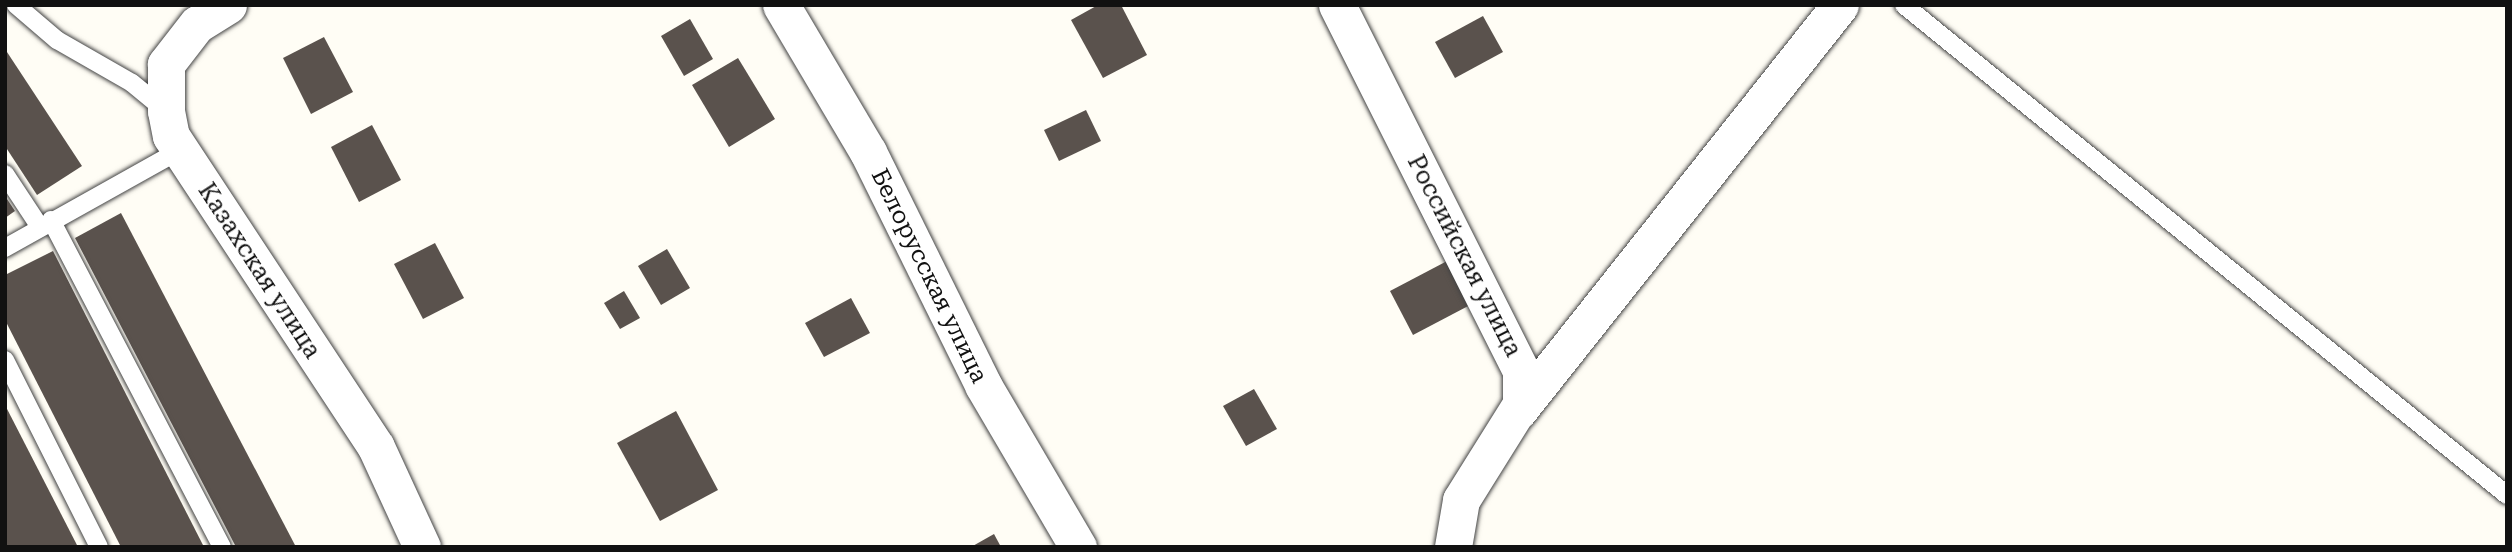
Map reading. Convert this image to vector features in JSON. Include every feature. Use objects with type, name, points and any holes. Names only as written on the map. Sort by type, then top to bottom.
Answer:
[{"type":"street","name":"Казахская улица","points":[[228,5],[197,24],[166,64],[166,110],[171,136],[376,447],[422,547]]},
{"type":"street","name":"Белорусская улица","points":[[781,5],[868,152],[983,386],[1078,547]]},
{"type":"street","name":"Российская улица","points":[[1337,5],[1516,357],[1523,386],[1518,411],[1461,500],[1453,547]]},
{"type":"street","points":[[1518,411],[1840,5]]},
{"type":"lane","points":[[16,5],[57,40],[132,83],[166,110]]},
{"type":"lane","points":[[1904,5],[2507,495]]},
{"type":"lane","points":[[5,248],[180,150]]},
{"type":"lane","points":[[5,174],[46,224],[222,547]]},
{"type":"lane","points":[[5,359],[99,547]]},
{"type":"building","points":[[1098,5],[1121,5],[1147,55],[1103,78],[1071,20]]},
{"type":"building","points":[[1483,16],[1503,52],[1455,78],[1435,42]]},
{"type":"building","points":[[690,19],[713,59],[684,76],[661,36]]},
{"type":"building","points":[[324,37],[353,92],[311,114],[283,58]]},
{"type":"building","points":[[5,49],[82,166],[37,195],[5,146]]},
{"type":"building","points":[[738,58],[775,119],[729,147],[692,85]]},
{"type":"building","points":[[1086,110],[1101,141],[1059,161],[1044,130]]},
{"type":"building","points":[[372,125],[401,180],[359,202],[331,147]]},
{"type":"building","points":[[5,196],[15,211],[5,218]]},
{"type":"building","points":[[121,213],[296,547],[236,547],[75,238]]},
{"type":"building","points":[[435,243],[464,298],[423,319],[394,264]]},
{"type":"building","points":[[667,249],[690,288],[661,305],[638,266]]},
{"type":"building","points":[[53,251],[204,547],[121,547],[5,320],[5,275]]},
{"type":"building","points":[[1449,260],[1472,304],[1413,335],[1390,291]]},
{"type":"building","points":[[624,291],[640,318],[620,329],[604,303]]},
{"type":"building","points":[[851,298],[870,333],[824,357],[805,323]]},
{"type":"building","points":[[1254,389],[1277,429],[1246,446],[1223,406]]},
{"type":"building","points":[[5,405],[78,547],[5,547]]},
{"type":"building","points":[[676,411],[718,490],[660,521],[617,443]]},
{"type":"building","points":[[994,534],[1001,547],[971,547]]}]
